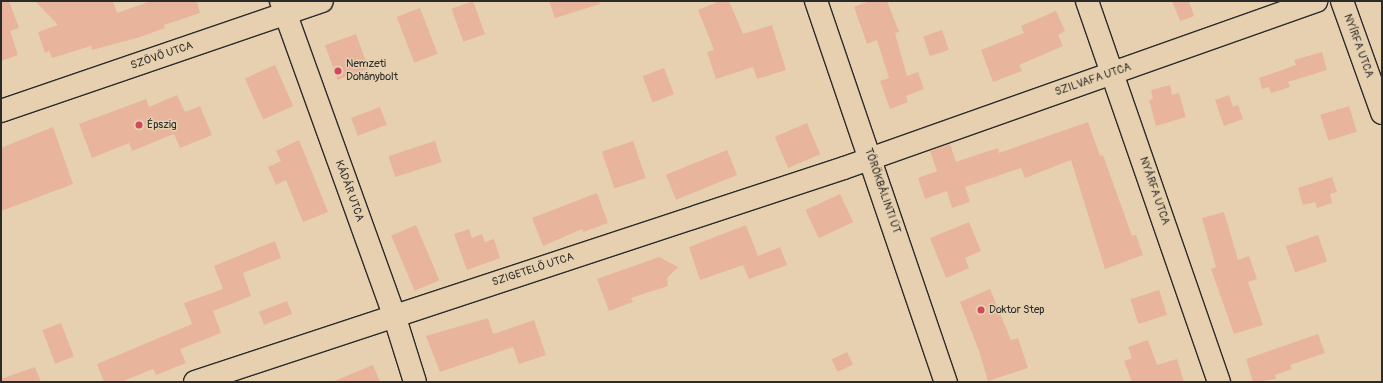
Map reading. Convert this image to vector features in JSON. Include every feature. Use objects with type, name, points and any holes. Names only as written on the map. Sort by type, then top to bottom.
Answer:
[{"type":"street","name":"SZÖVŐ UTCA","points":[[1,111],[283,7],[322,1]]},
{"type":"street","name":"TÖRÖKBÁLINTI ÚT","points":[[816,1],[871,158],[946,382]]},
{"type":"street","name":"NYÁRFA UTCA","points":[[1087,1],[1219,382]]},
{"type":"street","name":"SZILVAFA UTCA","points":[[871,158],[1316,1]]},
{"type":"street","name":"NYÍRFA UTCA","points":[[1342,1],[1382,113]]},
{"type":"street","name":"KÁDÁR UTCA","points":[[283,7],[394,315],[415,382]]},
{"type":"street","name":"SZIGETELŐ UTCA","points":[[195,382],[871,158]]},
{"type":"building","points":[[1,1],[9,1],[19,28],[10,31],[18,55],[1,61]]},
{"type":"building","points":[[35,1],[113,1],[117,13],[151,1],[197,1],[200,13],[164,25],[165,28],[140,37],[92,50],[91,46],[52,58],[49,51],[45,53],[38,32],[58,25]]},
{"type":"building","points":[[473,1],[485,34],[463,42],[451,9]]},
{"type":"building","points":[[549,1],[599,1],[600,4],[555,18]]},
{"type":"building","points":[[720,1],[729,1],[743,34],[772,25],[786,70],[757,79],[753,67],[716,79],[707,52],[714,50],[698,10]]},
{"type":"building","points":[[870,1],[887,1],[899,32],[895,33],[907,76],[918,72],[924,89],[906,96],[908,102],[890,109],[880,81],[889,78],[877,40],[867,44],[854,7]]},
{"type":"building","points":[[1172,1],[1189,1],[1194,16],[1180,21]]},
{"type":"building","points":[[420,8],[438,54],[414,63],[397,17]]},
{"type":"building","points":[[1056,11],[1065,31],[1058,35],[1063,46],[1019,65],[1022,71],[993,82],[981,50],[1024,33],[1021,26]]},
{"type":"building","points":[[942,30],[949,50],[930,56],[923,37]]},
{"type":"building","points":[[356,34],[369,69],[338,80],[325,45]]},
{"type":"building","points":[[1322,52],[1327,70],[1288,82],[1290,87],[1271,93],[1269,87],[1262,89],[1259,78],[1296,65],[1294,60]]},
{"type":"building","points":[[275,65],[293,106],[263,120],[245,78]]},
{"type":"building","points":[[664,68],[674,94],[653,102],[643,76]]},
{"type":"building","points":[[1170,85],[1172,95],[1179,93],[1186,117],[1156,126],[1149,100],[1153,99],[1151,90]]},
{"type":"building","points":[[177,95],[185,112],[200,106],[212,135],[180,148],[174,134],[132,151],[129,143],[92,158],[79,124],[146,99],[149,107]]},
{"type":"building","points":[[1229,95],[1233,107],[1238,105],[1243,119],[1224,126],[1215,100]]},
{"type":"building","points":[[1349,106],[1357,132],[1328,141],[1320,115]]},
{"type":"building","points":[[380,107],[387,125],[358,136],[351,118]]},
{"type":"building","points":[[1088,122],[1100,156],[1103,155],[1132,236],[1136,235],[1143,255],[1105,269],[1071,160],[1025,178],[1021,168],[965,187],[970,202],[952,208],[947,191],[925,199],[918,178],[937,171],[930,151],[950,144],[956,162],[998,148],[999,153]]},
{"type":"building","points":[[807,123],[820,154],[788,168],[775,137]]},
{"type":"building","points":[[53,127],[73,184],[1,211],[1,148]]},
{"type":"building","points":[[299,140],[328,212],[303,222],[286,180],[276,185],[268,167],[281,161],[276,151]]},
{"type":"building","points":[[435,141],[442,162],[395,177],[388,156]]},
{"type":"building","points":[[633,141],[646,178],[614,189],[602,152]]},
{"type":"building","points":[[727,150],[737,175],[676,200],[666,175]]},
{"type":"building","points":[[1332,177],[1337,192],[1330,194],[1332,203],[1317,208],[1315,202],[1303,205],[1298,188]]},
{"type":"building","points":[[597,193],[608,223],[583,232],[582,229],[543,246],[532,218]]},
{"type":"building","points":[[840,194],[853,222],[819,238],[806,210]]},
{"type":"building","points":[[1224,212],[1238,260],[1249,256],[1257,279],[1248,282],[1263,325],[1234,334],[1211,269],[1216,267],[1202,218]]},
{"type":"building","points":[[969,222],[981,251],[965,258],[969,268],[946,278],[930,238]]},
{"type":"building","points":[[416,225],[439,280],[415,291],[391,236]]},
{"type":"building","points":[[746,225],[758,256],[780,247],[787,265],[749,279],[743,265],[700,280],[689,247]]},
{"type":"building","points":[[469,229],[472,238],[482,234],[485,242],[494,239],[500,258],[467,270],[454,234]]},
{"type":"building","points":[[1318,235],[1327,261],[1295,273],[1286,246]]},
{"type":"building","points":[[275,241],[281,258],[243,273],[251,296],[213,311],[221,333],[180,349],[186,363],[156,375],[153,369],[121,382],[104,382],[97,364],[192,324],[184,303],[223,289],[214,266]]},
{"type":"building","points":[[659,257],[678,267],[667,278],[668,286],[631,298],[633,302],[609,311],[597,279]]},
{"type":"building","points":[[990,289],[1011,340],[1018,338],[1028,368],[988,381],[979,351],[960,302]]},
{"type":"building","points":[[1159,290],[1167,315],[1139,324],[1130,299]]},
{"type":"building","points":[[287,301],[292,314],[264,325],[259,312]]},
{"type":"building","points":[[488,318],[493,334],[534,320],[546,355],[519,364],[513,347],[440,372],[426,336]]},
{"type":"building","points":[[61,323],[74,357],[55,364],[42,330]]},
{"type":"building","points":[[1318,334],[1325,353],[1290,365],[1292,369],[1275,375],[1276,379],[1253,382],[1246,359]]},
{"type":"building","points":[[1148,340],[1157,365],[1177,359],[1184,382],[1132,382],[1124,361],[1132,358],[1128,347]]},
{"type":"building","points":[[847,352],[853,365],[838,372],[832,359]]},
{"type":"building","points":[[373,365],[380,382],[332,382]]},
{"type":"building","points":[[35,367],[41,382],[1,382],[1,379]]},
{"type":"place","name":"Nemzeti Dohánybolt","points":[[338,71]]},
{"type":"place","name":"Épszig","points":[[139,125]]},
{"type":"place","name":"Doktor Step","points":[[981,310]]}]
